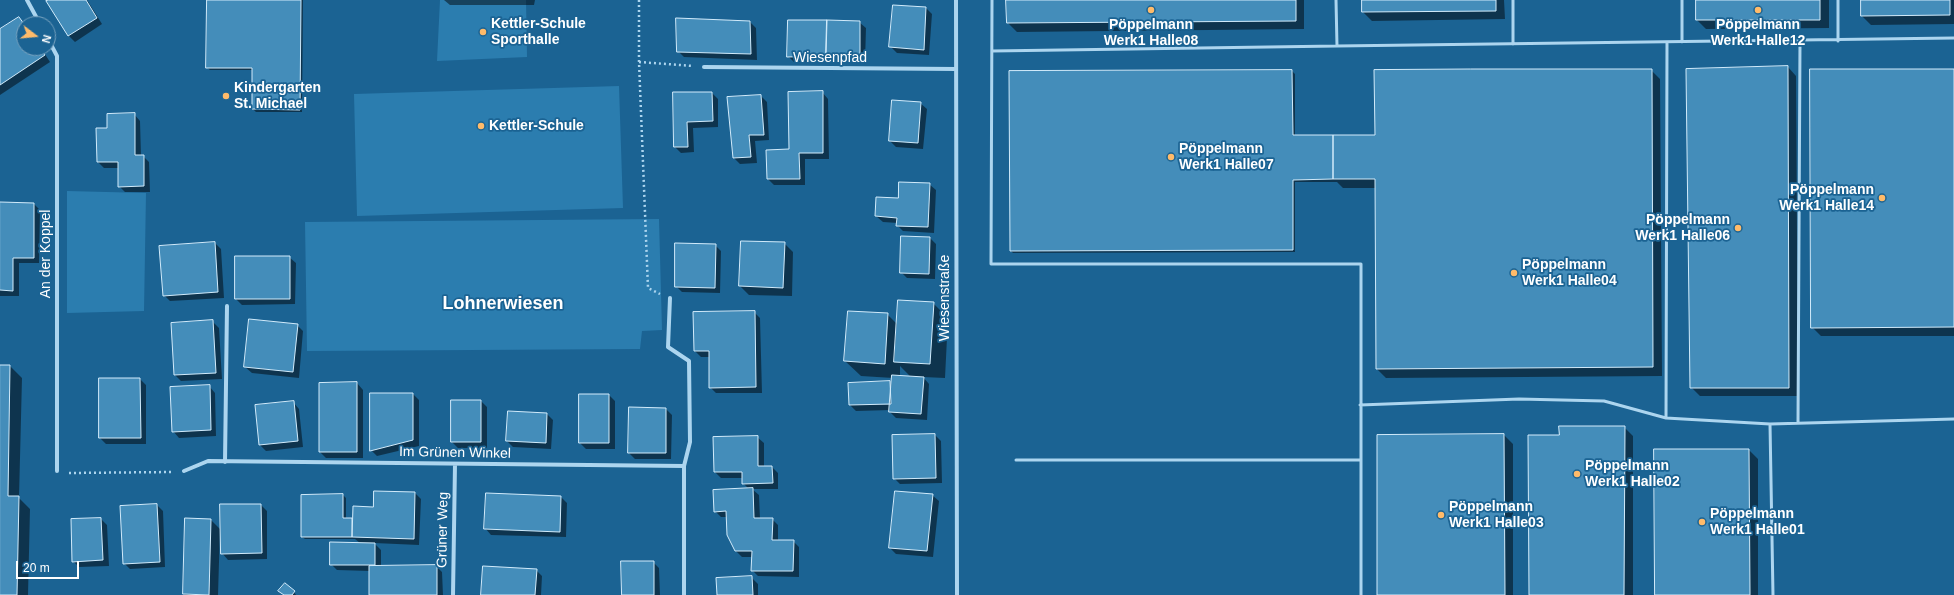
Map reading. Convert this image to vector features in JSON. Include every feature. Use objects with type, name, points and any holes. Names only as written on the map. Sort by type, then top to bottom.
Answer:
[{"type":"street","points":[[27,0],[36,16]]},
{"type":"street","name":"Wiesenstraße","points":[[956,0],[957,595]]},
{"type":"street","name":"An der Koppel","points":[[56,54],[57,472]]},
{"type":"street","name":"Wiesenpfad","points":[[704,67],[956,69]]},
{"type":"street","points":[[670,298],[668,347],[689,361],[690,442],[684,466],[684,595]]},
{"type":"street","points":[[225,462],[227,306]]},
{"type":"street","name":"Im Grünen Winkel","points":[[184,471],[208,462],[684,466]]},
{"type":"street","name":"Grüner Weg","points":[[453,595],[455,464]]},
{"type":"lane","points":[[992,0],[991,264],[1360,264],[1361,595]]},
{"type":"lane","points":[[1336,0],[1336,46]]},
{"type":"lane","points":[[1512,0],[1513,44]]},
{"type":"lane","points":[[1682,0],[1682,42]]},
{"type":"lane","points":[[1838,0],[1838,41]]},
{"type":"lane","points":[[992,51],[1838,41],[1954,38]]},
{"type":"lane","points":[[1798,423],[1800,41]]},
{"type":"lane","points":[[1666,418],[1667,43]]},
{"type":"lane","points":[[1360,405],[1519,399],[1604,401],[1666,418],[1770,424],[1954,419]]},
{"type":"lane","points":[[1770,424],[1773,595]]},
{"type":"lane","points":[[1016,460],[1360,460]]},
{"type":"path","points":[[639,0],[639,62],[648,288],[670,298]]},
{"type":"path","points":[[639,62],[704,67]]},
{"type":"path","points":[[57,472],[154,473],[184,471]]},
{"type":"shaded area","name":"Kettler-Schule Sporthalle","points":[[440,0],[526,0],[527,57],[437,61]]},
{"type":"shaded area","points":[[619,86],[623,208],[357,216],[354,94]]},
{"type":"shaded area","points":[[67,191],[146,193],[144,311],[67,313]]},
{"type":"shaded area","points":[[659,219],[662,330],[642,331],[640,349],[307,351],[305,222]]},
{"type":"building","points":[[86,0],[97,18],[68,36],[46,1]]},
{"type":"building","name":"Kindergarten St. Michael","points":[[207,0],[301,0],[300,110],[252,109],[252,68],[206,68]]},
{"type":"building","name":"Pöppelmann Werk1 Halle08","points":[[1006,0],[1296,0],[1296,21],[1007,23]]},
{"type":"building","points":[[1362,0],[1496,0],[1496,11],[1362,12]]},
{"type":"building","name":"Pöppelmann Werk1 Halle12","points":[[1696,0],[1820,0],[1820,20],[1696,20]]},
{"type":"building","points":[[1861,0],[1950,0],[1950,15],[1861,16]]},
{"type":"building","points":[[893,5],[926,7],[924,50],[889,47]]},
{"type":"building","points":[[676,18],[750,21],[751,54],[677,52]]},
{"type":"building","points":[[16,19],[16,56],[44,56],[0,85],[0,29]]},
{"type":"building","points":[[788,20],[827,20],[826,56],[787,57]]},
{"type":"building","points":[[827,20],[860,21],[860,56],[826,56]]},
{"type":"building","name":"Pöppelmann Werk1 Halle06","points":[[1788,66],[1789,388],[1690,388],[1686,69]]},
{"type":"building","name":"Pöppelmann Werk1 Halle04","points":[[1652,69],[1653,367],[1376,369],[1375,179],[1333,179],[1333,135],[1375,135],[1374,70]]},
{"type":"building","name":"Pöppelmann Werk1 Halle14","points":[[1810,69],[1954,69],[1954,327],[1811,328]]},
{"type":"building","name":"Pöppelmann Werk1 Halle07","points":[[1292,70],[1293,135],[1333,135],[1333,179],[1293,180],[1293,250],[1010,251],[1009,71]]},
{"type":"building","points":[[823,91],[823,153],[799,153],[800,179],[767,179],[766,150],[789,149],[788,92]]},
{"type":"building","points":[[673,92],[712,92],[713,121],[687,122],[688,147],[674,147]]},
{"type":"building","points":[[761,95],[764,135],[749,135],[751,157],[733,158],[727,97]]},
{"type":"building","points":[[892,100],[921,102],[918,143],[889,141]]},
{"type":"building","points":[[135,113],[135,155],[144,155],[144,186],[118,187],[118,162],[97,162],[96,128],[107,128],[107,114]]},
{"type":"building","points":[[899,182],[930,183],[928,227],[896,226],[897,218],[875,216],[876,197],[898,198]]},
{"type":"building","points":[[0,202],[34,203],[34,258],[13,258],[13,291],[0,290]]},
{"type":"building","points":[[901,236],[930,237],[929,274],[900,273]]},
{"type":"building","points":[[741,241],[785,242],[783,288],[739,286]]},
{"type":"building","points":[[215,242],[218,292],[163,296],[159,246]]},
{"type":"building","points":[[675,243],[716,244],[715,288],[675,287]]},
{"type":"building","points":[[235,256],[290,256],[290,299],[235,299]]},
{"type":"building","points":[[898,300],[934,302],[930,364],[894,362]]},
{"type":"building","points":[[755,311],[756,387],[709,388],[709,351],[694,351],[693,312]]},
{"type":"building","points":[[848,311],[888,313],[885,364],[844,361]]},
{"type":"building","points":[[249,319],[298,324],[293,372],[244,367]]},
{"type":"building","points":[[213,320],[216,373],[174,375],[171,323]]},
{"type":"building","points":[[0,365],[10,365],[8,496],[19,496],[17,595],[0,595]]},
{"type":"building","points":[[892,375],[924,377],[921,414],[889,412]]},
{"type":"building","points":[[99,378],[140,378],[141,438],[99,438]]},
{"type":"building","points":[[890,381],[891,404],[849,405],[848,383]]},
{"type":"building","points":[[357,382],[357,452],[319,452],[319,383]]},
{"type":"building","points":[[210,385],[211,430],[172,432],[170,387]]},
{"type":"building","points":[[370,393],[413,393],[413,440],[370,451]]},
{"type":"building","points":[[579,394],[609,394],[609,443],[579,443]]},
{"type":"building","points":[[451,400],[481,400],[481,442],[451,442]]},
{"type":"building","points":[[294,401],[298,441],[259,445],[255,405]]},
{"type":"building","points":[[629,407],[666,408],[666,453],[628,453]]},
{"type":"building","points":[[508,411],[547,413],[546,443],[506,441]]},
{"type":"building","name":"Pöppelmann Werk1 Halle02","points":[[1559,426],[1625,426],[1624,595],[1529,595],[1528,435],[1559,435]]},
{"type":"building","points":[[935,434],[936,478],[893,479],[892,435]]},
{"type":"building","name":"Pöppelmann Werk1 Halle03","points":[[1504,434],[1505,595],[1377,595],[1377,435]]},
{"type":"building","points":[[758,436],[758,466],[772,466],[773,483],[742,484],[742,472],[714,472],[713,437]]},
{"type":"building","name":"Pöppelmann Werk1 Halle01","points":[[1654,449],[1749,449],[1750,595],[1655,595]]},
{"type":"building","points":[[753,488],[754,518],[773,518],[772,540],[794,540],[793,571],[751,571],[752,551],[735,551],[727,535],[726,511],[714,512],[713,490]]},
{"type":"building","points":[[374,491],[415,492],[414,539],[352,537],[353,506],[373,507]]},
{"type":"building","points":[[895,491],[933,494],[927,551],[889,548]]},
{"type":"building","points":[[486,493],[561,496],[560,532],[484,529]]},
{"type":"building","points":[[343,494],[343,518],[352,518],[352,537],[301,537],[301,495]]},
{"type":"building","points":[[157,504],[160,562],[123,564],[120,506]]},
{"type":"building","points":[[220,504],[261,504],[262,553],[221,554]]},
{"type":"building","points":[[101,518],[103,560],[72,562],[71,519]]},
{"type":"building","points":[[185,518],[211,519],[209,595],[183,594]]},
{"type":"building","points":[[330,542],[375,543],[375,565],[330,565]]},
{"type":"building","points":[[621,561],[654,561],[654,595],[622,595]]},
{"type":"building","points":[[437,565],[437,595],[369,595],[369,566]]},
{"type":"building","points":[[483,566],[537,569],[535,595],[481,595]]},
{"type":"building","points":[[752,576],[753,595],[717,595],[716,578]]},
{"type":"building","points":[[285,583],[295,591],[292,595],[284,595],[278,591]]},
{"type":"place","name":"Pöppelmann Werk1 Halle08","points":[[1151,10]]},
{"type":"place","name":"Pöppelmann Werk1 Halle12","points":[[1758,10]]},
{"type":"place","name":"Kettler-Schule Sporthalle","points":[[483,32]]},
{"type":"place","name":"Kindergarten St. Michael","points":[[226,96]]},
{"type":"place","name":"Kettler-Schule","points":[[481,126]]},
{"type":"place","name":"Pöppelmann Werk1 Halle07","points":[[1171,157]]},
{"type":"place","name":"Pöppelmann Werk1 Halle14","points":[[1882,198]]},
{"type":"place","name":"Pöppelmann Werk1 Halle06","points":[[1738,228]]},
{"type":"place","name":"Pöppelmann Werk1 Halle04","points":[[1514,273]]},
{"type":"place","name":"Pöppelmann Werk1 Halle02","points":[[1577,474]]},
{"type":"place","name":"Pöppelmann Werk1 Halle03","points":[[1441,515]]},
{"type":"place","name":"Pöppelmann Werk1 Halle01","points":[[1702,522]]},
{"type":"district","name":"Lohnerwiesen","points":[[503,304]]}]
